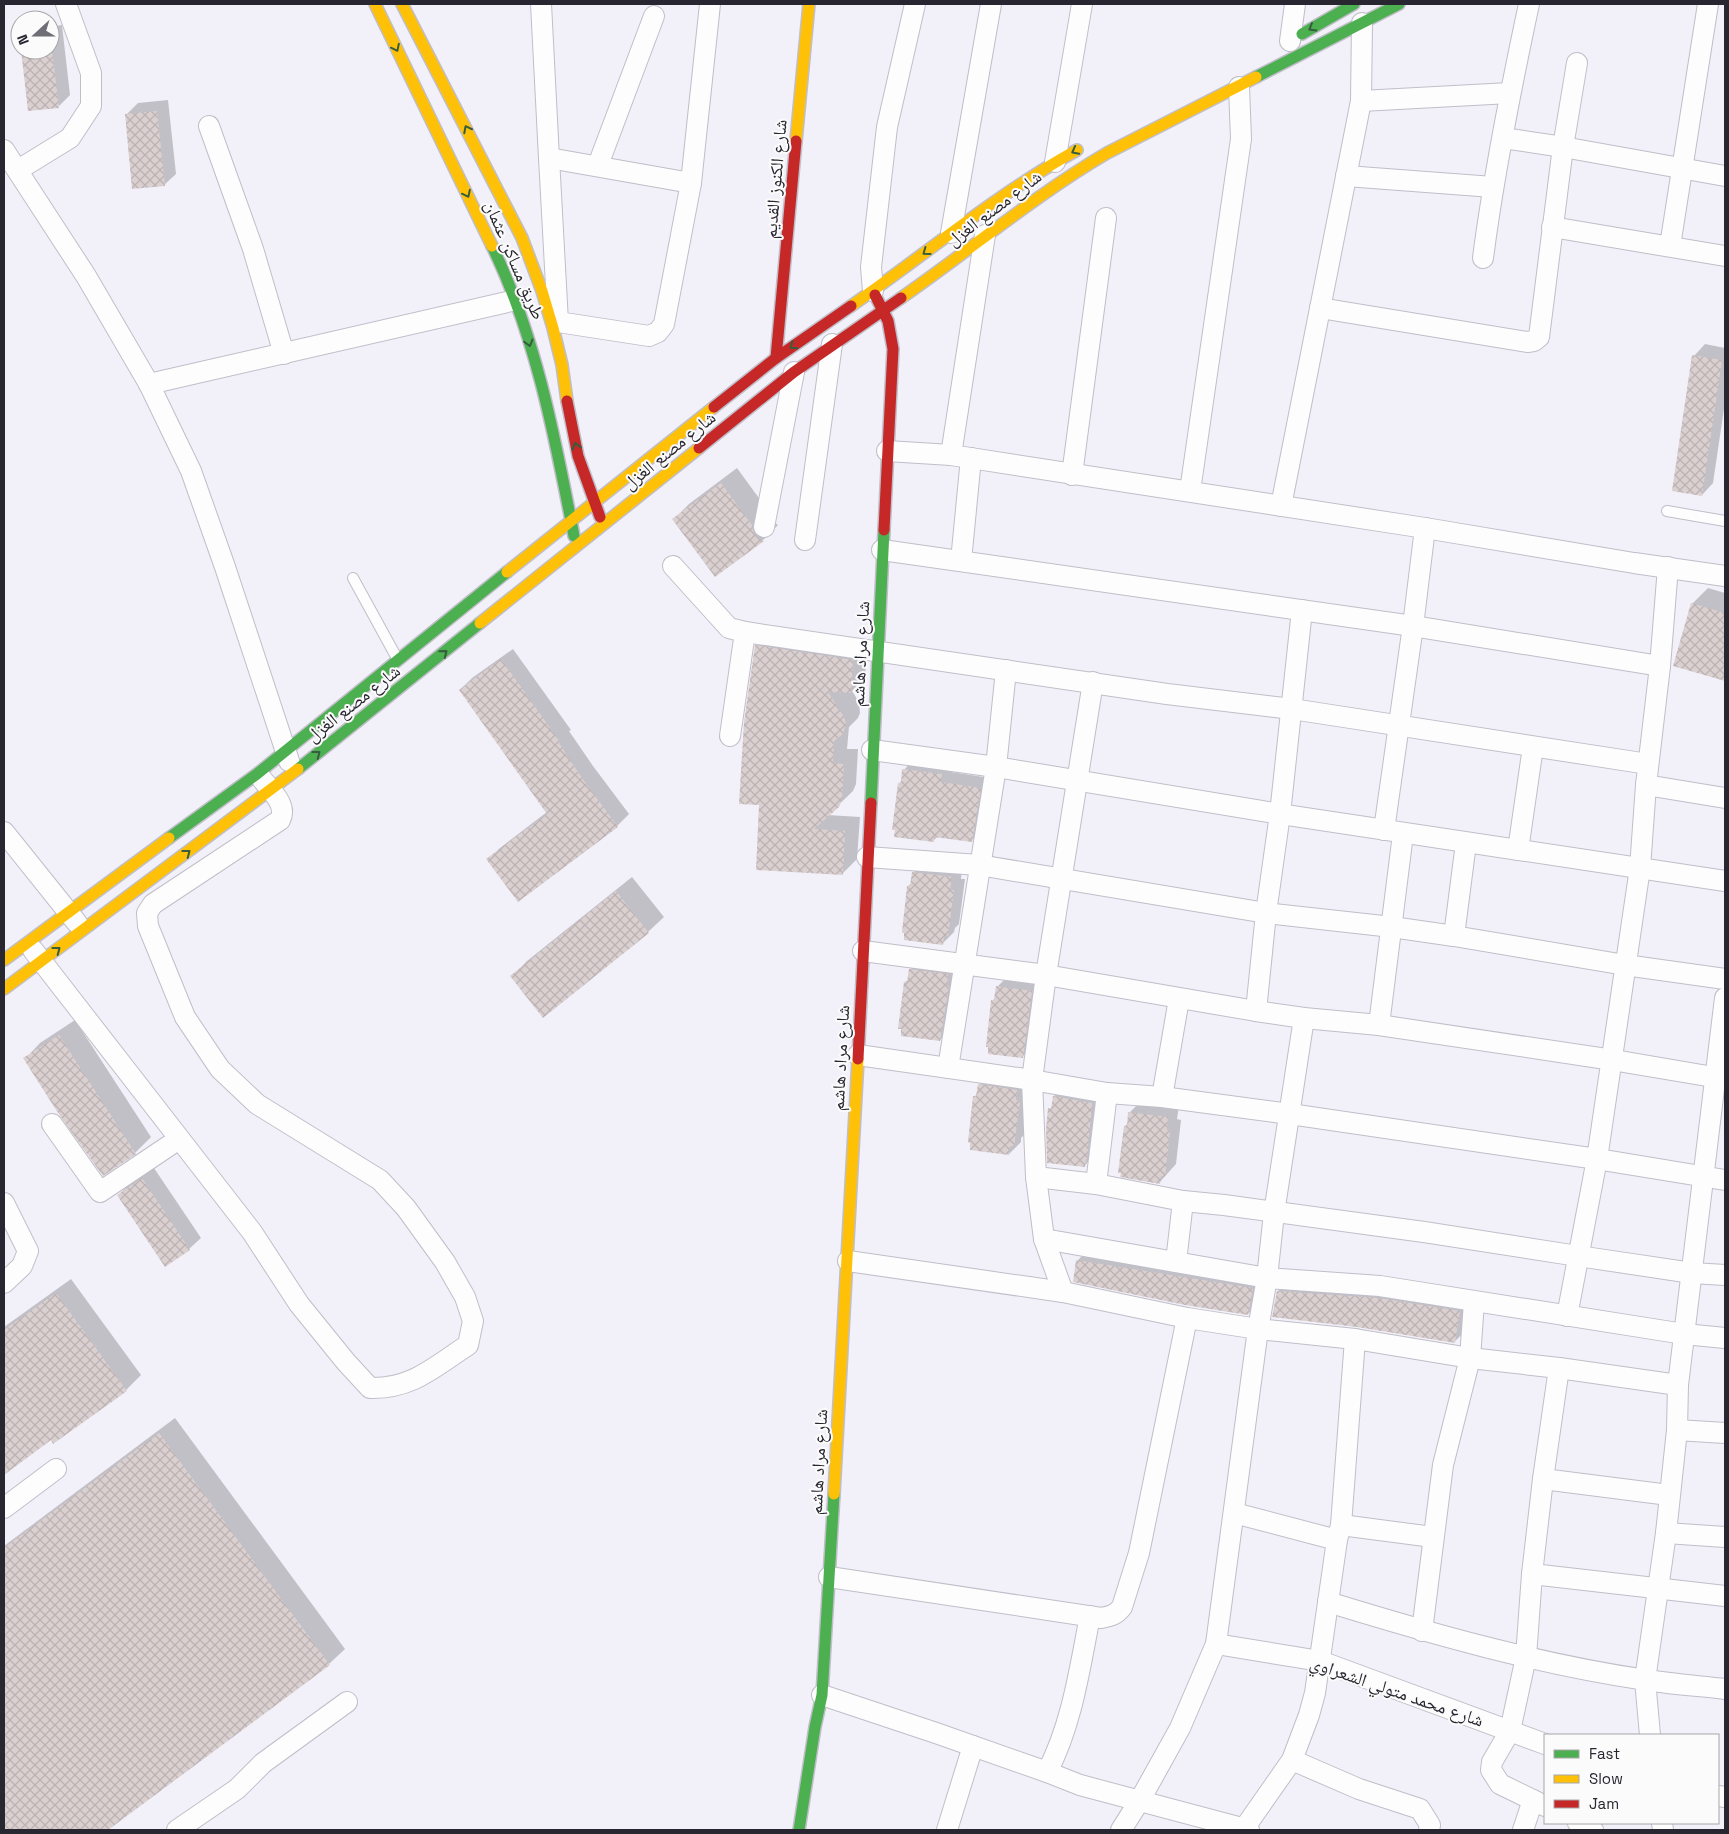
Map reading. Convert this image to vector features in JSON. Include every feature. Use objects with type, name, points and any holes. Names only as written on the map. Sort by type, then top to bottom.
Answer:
[{"type":"street","points":[[18,170],[70,138],[91,106],[91,73],[66,4]]},
{"type":"street","name":"طريق مساكن عثمان","points":[[375,4],[500,261],[516,300],[528,337],[562,472],[576,547]]},
{"type":"street","name":"طريق مساكن عثمان","points":[[402,4],[514,220],[537,277],[554,322],[580,464],[604,525]]},
{"type":"street","points":[[540,4],[549,158],[554,322],[649,336],[658,332],[664,324],[691,183],[710,4]]},
{"type":"street","name":"شارع الكنوز القديم","points":[[776,358],[809,4]]},
{"type":"street","points":[[873,290],[872,267],[887,127],[915,4]]},
{"type":"street","points":[[951,233],[991,4]]},
{"type":"street","points":[[1055,162],[1082,4]]},
{"type":"street","points":[[1285,43],[1295,4]]},
{"type":"street","points":[[1285,43],[1354,4]]},
{"type":"street","name":"شارع مصنع الغزل","points":[[4,989],[293,773],[794,372],[940,271],[985,235],[1070,174],[1156,127],[1240,87],[1399,4]]},
{"type":"street","points":[[1484,258],[1493,186],[1529,4]]},
{"type":"street","points":[[1670,246],[1708,4]]},
{"type":"street","points":[[598,165],[654,16]]},
{"type":"street","points":[[1281,506],[1361,101],[1362,22]]},
{"type":"street","points":[[1320,308],[1517,340],[1534,341],[1539,337],[1563,147],[1577,63]]},
{"type":"street","points":[[1190,491],[1241,139],[1240,87]]},
{"type":"street","points":[[1361,101],[1510,93]]},
{"type":"street","points":[[208,126],[252,249],[284,354]]},
{"type":"street","points":[[1504,138],[1725,176]]},
{"type":"street","name":"شارع مصنع الغزل","points":[[4,960],[257,774],[571,520],[776,358],[1004,194],[1088,144]]},
{"type":"street","points":[[4,150],[86,276],[150,384],[191,471],[293,773]]},
{"type":"street","points":[[549,158],[598,165],[691,183]]},
{"type":"street","points":[[1346,176],[1493,186]]},
{"type":"street","points":[[1072,475],[1106,218]]},
{"type":"street","points":[[1552,227],[1725,256]]},
{"type":"street","points":[[951,455],[985,235]]},
{"type":"street","name":"شارع مراد هاشم","points":[[799,1830],[822,1695],[848,1261],[893,334],[890,320],[873,290]]},
{"type":"street","points":[[150,384],[516,300]]},
{"type":"street","points":[[805,540],[832,344]]},
{"type":"street","points":[[764,527],[794,372]]},
{"type":"street","points":[[887,451],[951,455],[1725,576]]},
{"type":"street","points":[[960,561],[971,458]]},
{"type":"street","points":[[562,472],[580,464]]},
{"type":"street","points":[[1378,1025],[1392,927],[1399,726],[1425,528]]},
{"type":"street","points":[[882,550],[1413,626],[1660,666]]},
{"type":"street","points":[[673,566],[729,628],[745,632],[1167,694],[1292,709],[1648,764]]},
{"type":"street","points":[[1567,1316],[1597,1159],[1640,868],[1646,785],[1660,666],[1668,567]]},
{"type":"street","points":[[1256,1011],[1302,610]]},
{"type":"street","points":[[730,736],[745,632]]},
{"type":"street","points":[[398,660],[410,681]]},
{"type":"street","points":[[948,1068],[996,767],[1006,670]]},
{"type":"street","points":[[1063,1292],[1044,1239],[1036,1177],[1032,1080],[1046,975],[1093,682]]},
{"type":"street","points":[[1518,850],[1532,747]]},
{"type":"street","points":[[872,750],[996,767],[1394,832],[1725,881]]},
{"type":"street","points":[[27,943],[252,1232],[299,1304],[346,1362],[370,1388],[384,1388],[414,1381],[468,1345],[473,1321],[465,1297],[445,1262],[406,1208],[380,1180],[257,1104],[220,1069],[185,1017],[148,926],[147,913],[153,904],[280,820],[283,814],[283,807],[257,774]]},
{"type":"street","points":[[1646,785],[1725,798]]},
{"type":"street","points":[[4,832],[83,931]]},
{"type":"street","points":[[1454,936],[1466,843]]},
{"type":"street","points":[[867,857],[979,865],[1266,913],[1392,927],[1625,966],[1725,979]]},
{"type":"street","points":[[863,952],[1046,975],[1256,1011],[1378,1025],[1613,1060],[1721,1079]]},
{"type":"street","points":[[1650,1734],[1645,1680],[1666,1534],[1684,1334],[1704,1177],[1721,1079],[1725,998]]},
{"type":"street","points":[[1162,1098],[1179,999]]},
{"type":"street","points":[[1121,1830],[1180,1728],[1216,1644],[1258,1329],[1267,1278],[1274,1213],[1304,1018]]},
{"type":"street","points":[[858,1055],[1032,1080],[1107,1093],[1290,1114],[1597,1159],[1725,1180]]},
{"type":"street","points":[[1096,1184],[1107,1093]]},
{"type":"street","points":[[52,1124],[100,1192],[179,1139]]},
{"type":"street","points":[[1036,1177],[1096,1184],[1183,1201],[1424,1232],[1692,1273],[1725,1275]]},
{"type":"street","points":[[1176,1262],[1183,1201]]},
{"type":"street","points":[[4,1203],[28,1251],[22,1266],[4,1283]]},
{"type":"street","points":[[1044,1239],[1267,1278],[1380,1286],[1684,1334],[1725,1338]]},
{"type":"street","points":[[848,1261],[1063,1292],[1187,1318],[1258,1329],[1355,1339],[1470,1358],[1559,1368],[1678,1385]]},
{"type":"street","points":[[1422,1631],[1443,1465],[1470,1358],[1474,1302]]},
{"type":"street","points":[[829,1577],[1101,1618],[1117,1613],[1122,1607],[1139,1553],[1187,1318]]},
{"type":"street","points":[[822,1695],[973,1746],[1080,1785],[1246,1830],[1292,1760],[1315,1693],[1339,1533],[1355,1339]]},
{"type":"street","points":[[1523,1830],[1539,1803],[1500,1784],[1491,1770],[1492,1762],[1510,1731],[1526,1657],[1532,1574],[1543,1478],[1559,1368]]},
{"type":"street","points":[[1676,1430],[1725,1434]]},
{"type":"street","points":[[4,1508],[56,1469]]},
{"type":"street","points":[[1543,1478],[1669,1495]]},
{"type":"street","points":[[1234,1513],[1339,1533],[1434,1537]]},
{"type":"street","points":[[1666,1534],[1725,1537]]},
{"type":"street","points":[[1532,1574],[1725,1596]]},
{"type":"street","points":[[1328,1602],[1422,1631],[1526,1657],[1645,1680],[1725,1689]]},
{"type":"street","points":[[1047,1772],[1054,1758],[1073,1698],[1090,1616]]},
{"type":"street","name":"شارع محمد متولي الشعراوي","points":[[1216,1644],[1320,1661],[1544,1744]]},
{"type":"street","points":[[177,1830],[237,1789],[264,1764],[347,1702]]},
{"type":"street","points":[[947,1830],[973,1746]]},
{"type":"street","points":[[1292,1760],[1359,1789],[1420,1809],[1430,1825],[1429,1830]]},
{"type":"street","points":[[1580,1824],[1593,1830]]},
{"type":"lane","points":[[1667,511],[1725,520]]},
{"type":"lane","points":[[353,578],[398,660]]},
{"type":"building","points":[[22,60],[53,60],[59,108],[28,111]]},
{"type":"building","points":[[157,111],[165,186],[132,189],[125,114]]},
{"type":"building","points":[[1692,355],[1722,360],[1702,496],[1672,491]]},
{"type":"building","points":[[721,483],[752,525],[756,536],[764,541],[715,577],[672,519]]},
{"type":"building","points":[[1691,603],[1725,613],[1725,681],[1673,666]]},
{"type":"building","points":[[755,645],[853,660],[851,693],[828,692],[846,723],[843,734],[834,741],[833,763],[844,764],[842,800],[839,807],[814,829],[845,831],[843,875],[756,870],[759,805],[739,804],[744,722]]},
{"type":"building","points":[[501,659],[560,742],[582,778],[618,827],[518,902],[486,859],[547,814],[459,690]]},
{"type":"building","points":[[902,769],[942,774],[941,782],[981,788],[972,842],[934,837],[934,842],[894,837],[895,830],[892,830],[898,783],[901,783]]},
{"type":"building","points":[[912,872],[952,877],[950,890],[954,890],[948,937],[944,936],[943,945],[904,940],[904,933],[902,932],[907,886],[910,886]]},
{"type":"building","points":[[616,891],[649,933],[543,1018],[510,976]]},
{"type":"building","points":[[909,969],[948,974],[947,986],[949,986],[940,1041],[901,1036],[901,1029],[898,1029],[904,982],[907,982]]},
{"type":"building","points":[[996,986],[1032,991],[1023,1058],[988,1054],[988,1047],[986,1047],[991,1000],[994,1000]]},
{"type":"building","points":[[59,1035],[136,1154],[103,1176],[60,1116],[23,1058]]},
{"type":"building","points":[[978,1084],[1017,1090],[1016,1100],[1020,1101],[1014,1147],[1010,1146],[1009,1155],[970,1150],[970,1143],[968,1142],[973,1096],[976,1096]]},
{"type":"building","points":[[1053,1096],[1092,1103],[1085,1167],[1047,1163],[1046,1129],[1048,1108],[1051,1109]]},
{"type":"building","points":[[1128,1112],[1168,1117],[1167,1130],[1170,1131],[1165,1177],[1161,1176],[1160,1184],[1120,1177],[1121,1173],[1118,1173],[1124,1126],[1127,1126]]},
{"type":"building","points":[[142,1178],[190,1250],[165,1267],[117,1195]]},
{"type":"building","points":[[1076,1260],[1253,1288],[1248,1315],[1185,1305],[1073,1282]]},
{"type":"building","points":[[1277,1291],[1379,1298],[1460,1311],[1455,1343],[1357,1327],[1272,1317]]},
{"type":"building","points":[[56,1293],[127,1391],[53,1444],[51,1440],[4,1475],[4,1330]]},
{"type":"building","points":[[159,1433],[330,1665],[108,1830],[4,1830],[4,1548]]},
{"type":"traffic: fast","points":[[1302,34],[1354,4]]},
{"type":"traffic: fast","points":[[1256,77],[1399,4]]},
{"type":"traffic: fast","points":[[492,246],[521,316],[532,351],[551,425],[574,536]]},
{"type":"traffic: fast","points":[[871,803],[884,530]]},
{"type":"traffic: fast","points":[[169,838],[257,774],[507,572]]},
{"type":"traffic: fast","points":[[298,769],[480,623]]},
{"type":"traffic: fast","points":[[799,1830],[815,1727],[822,1695],[834,1494]]},
{"type":"traffic: slow","points":[[375,4],[492,246]]},
{"type":"traffic: slow","points":[[402,4],[522,238],[542,291],[553,328],[562,365],[567,401]]},
{"type":"traffic: slow","points":[[796,141],[809,4]]},
{"type":"traffic: slow","points":[[901,298],[1028,205],[1107,153],[1256,77]]},
{"type":"traffic: slow","points":[[851,306],[990,205],[1047,167],[1077,150]]},
{"type":"traffic: slow","points":[[507,572],[714,407]]},
{"type":"traffic: slow","points":[[480,623],[699,448]]},
{"type":"traffic: slow","points":[[4,989],[298,769]]},
{"type":"traffic: slow","points":[[4,960],[169,838]]},
{"type":"traffic: slow","points":[[834,1494],[858,1059]]},
{"type":"traffic: jam","points":[[776,358],[796,141]]},
{"type":"traffic: jam","points":[[875,295],[888,321],[893,349],[884,530]]},
{"type":"traffic: jam","points":[[699,448],[794,372],[901,298]]},
{"type":"traffic: jam","points":[[714,407],[776,358],[851,306]]},
{"type":"traffic: jam","points":[[567,401],[578,456],[600,517]]},
{"type":"traffic: jam","points":[[858,1059],[871,803]]}]
